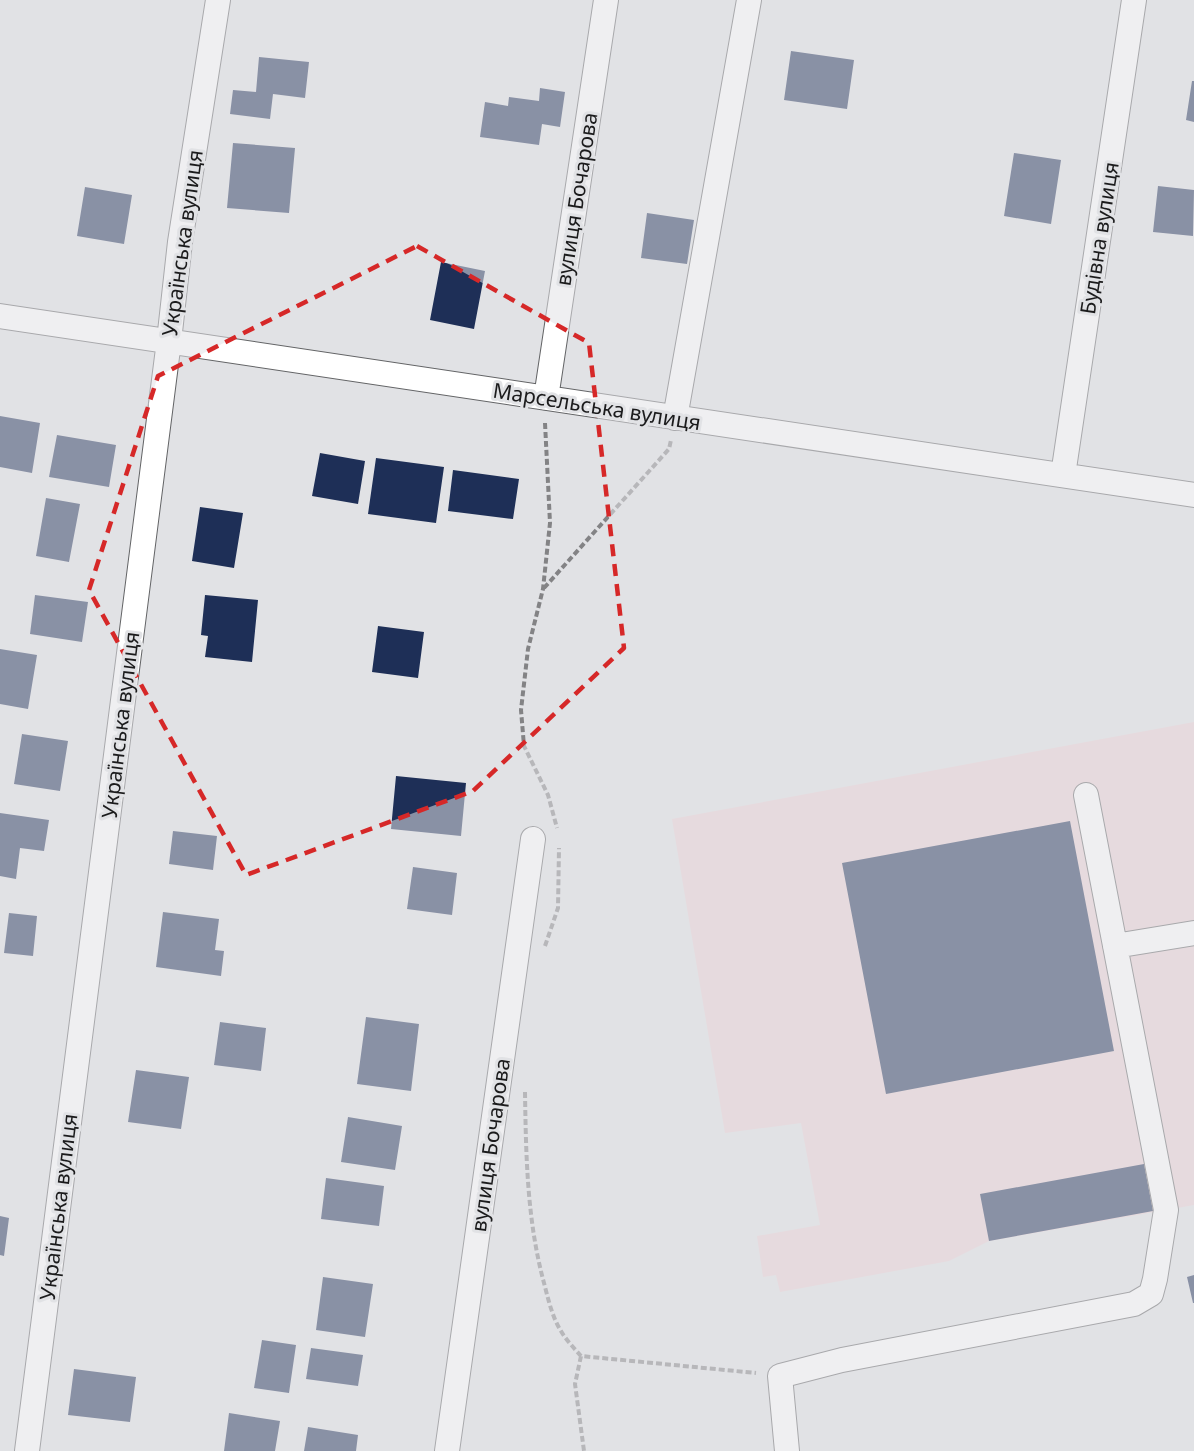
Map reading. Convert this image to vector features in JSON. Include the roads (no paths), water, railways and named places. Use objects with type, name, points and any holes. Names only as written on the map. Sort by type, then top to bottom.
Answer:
[{"type":"street","name":"Українська вулиця","points":[[27,1451],[180,242],[218,0]]},
{"type":"street","name":"вулиця Бочарова","points":[[546,398],[606,0]]},
{"type":"street","points":[[675,417],[749,0]]},
{"type":"street","name":"Будівна вулиця","points":[[1063,476],[1134,0]]},
{"type":"street","name":"Марсельська вулиця","points":[[0,316],[1194,495]]},
{"type":"street","points":[[787,1451],[780,1376],[842,1360],[1134,1304],[1151,1294],[1166,1210],[1086,795]]},
{"type":"street","name":"вулиця Бочарова","points":[[447,1451],[533,839]]},
{"type":"street","points":[[1115,946],[1194,933]]}]
